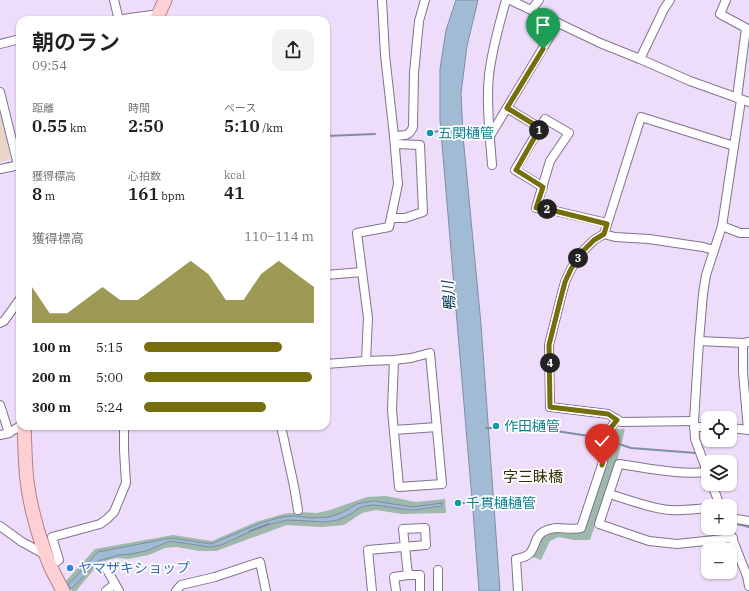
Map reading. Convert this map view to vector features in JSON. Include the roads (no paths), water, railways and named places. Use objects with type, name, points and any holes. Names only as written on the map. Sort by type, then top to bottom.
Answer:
[{"type":"main road","points":[[158,16],[165,0]]},
{"type":"main road","points":[[24,430],[27,481],[34,514],[48,560],[61,588]]},
{"type":"street","points":[[114,0],[116,16]]},
{"type":"street","points":[[366,360],[368,318],[357,233],[389,227],[398,184],[395,140],[384,55],[382,0]]},
{"type":"street","points":[[395,140],[409,134],[413,127],[414,73],[419,20],[425,0]]},
{"type":"street","points":[[492,165],[488,113],[489,77],[498,27],[506,0]]},
{"type":"street","points":[[510,0],[600,43],[640,59],[690,82],[742,100]]},
{"type":"street","points":[[531,10],[539,0]]},
{"type":"street","points":[[640,59],[664,9],[670,0]]},
{"type":"street","points":[[701,456],[695,439],[694,424],[698,341],[706,275],[722,226],[742,100],[746,28],[720,14],[726,0]]},
{"type":"street","points":[[140,16],[152,14],[154,16]]},
{"type":"street","points":[[490,136],[558,23]]},
{"type":"street","points":[[0,44],[16,40]]},
{"type":"street","points":[[0,92],[16,148]]},
{"type":"street","points":[[507,108],[540,128]]},
{"type":"street","points":[[701,426],[621,422],[608,414],[550,407],[549,345],[565,282],[571,269],[582,252],[594,240],[604,234],[641,117],[734,146]]},
{"type":"street","points":[[543,187],[516,170],[545,119],[569,133],[550,161],[543,187],[536,208],[547,209],[607,224]]},
{"type":"street","points":[[391,218],[405,218],[423,212],[420,145],[395,140]]},
{"type":"street","points":[[0,170],[16,166]]},
{"type":"street","points":[[722,226],[740,233],[749,233]]},
{"type":"street","points":[[604,234],[615,237],[703,247],[714,250]]},
{"type":"street","points":[[330,275],[362,272]]},
{"type":"street","points":[[1,321],[16,303]]},
{"type":"street","points":[[698,341],[746,342],[743,372],[748,430],[737,429]]},
{"type":"street","points":[[330,364],[366,360],[394,360],[411,358],[430,353],[442,484],[400,487],[392,410],[394,360]]},
{"type":"street","points":[[0,405],[9,433]]},
{"type":"street","points":[[518,591],[516,559],[530,554],[539,535],[552,528],[573,530],[580,528],[602,465],[610,429],[617,420]]},
{"type":"street","points":[[394,430],[437,427]]},
{"type":"street","points":[[0,435],[9,433],[16,429]]},
{"type":"street","points":[[0,526],[48,560],[59,560],[52,537],[100,524],[114,512],[126,483],[124,430]]},
{"type":"street","points":[[282,430],[298,510]]},
{"type":"street","points":[[701,474],[664,471],[619,464],[599,524],[649,541],[677,544],[733,538]]},
{"type":"street","points":[[609,494],[669,510],[701,508]]},
{"type":"street","points":[[737,519],[749,521]]},
{"type":"street","points":[[732,535],[747,576],[749,586]]},
{"type":"street","points":[[372,591],[368,550],[405,546],[408,575]]},
{"type":"street","points":[[176,591],[181,585],[215,578],[260,562],[266,591]]},
{"type":"street","points":[[106,568],[117,588],[106,591]]},
{"type":"street","points":[[438,570],[438,591]]},
{"type":"street","points":[[396,591],[394,577],[408,575],[420,575],[420,591]]},
{"type":"water","points":[[456,0],[478,0],[467,46],[461,93],[463,136],[481,324],[500,591],[479,591],[440,120],[440,69],[446,30]]},
{"type":"water","points":[[373,501],[413,507],[442,503],[442,506],[414,510],[372,505],[366,506],[359,508],[351,514],[338,520],[325,522],[288,520],[262,526],[221,545],[210,547],[170,541],[146,551],[99,560],[71,589],[68,584],[98,552],[171,538],[211,544],[261,523],[282,517],[329,517],[343,512],[357,504]]},
{"type":"waterway","points":[[431,132],[442,131]]},
{"type":"waterway","points":[[330,136],[375,134]]},
{"type":"waterway","points":[[5,164],[14,162]]},
{"type":"waterway","points":[[508,426],[518,425],[606,439]]},
{"type":"waterway","points":[[486,428],[495,428]]},
{"type":"waterway","points":[[610,441],[631,448],[696,453]]},
{"type":"waterway","points":[[459,503],[474,503]]},
{"type":"waterway","points":[[250,531],[269,524]]},
{"type":"waterway","points":[[737,524],[749,527]]},
{"type":"place","name":"五関樋管","points":[[430,133]]},
{"type":"place","name":"作田樋管","points":[[496,426]]},
{"type":"place","name":"千貫樋樋管","points":[[458,503]]},
{"type":"place","name":"ヤマザキショップ","points":[[70,568]]},
{"type":"district","name":"字三眛橋","points":[[533,477]]},
{"type":"water label","name":"鴨川","points":[[449,296]]}]
